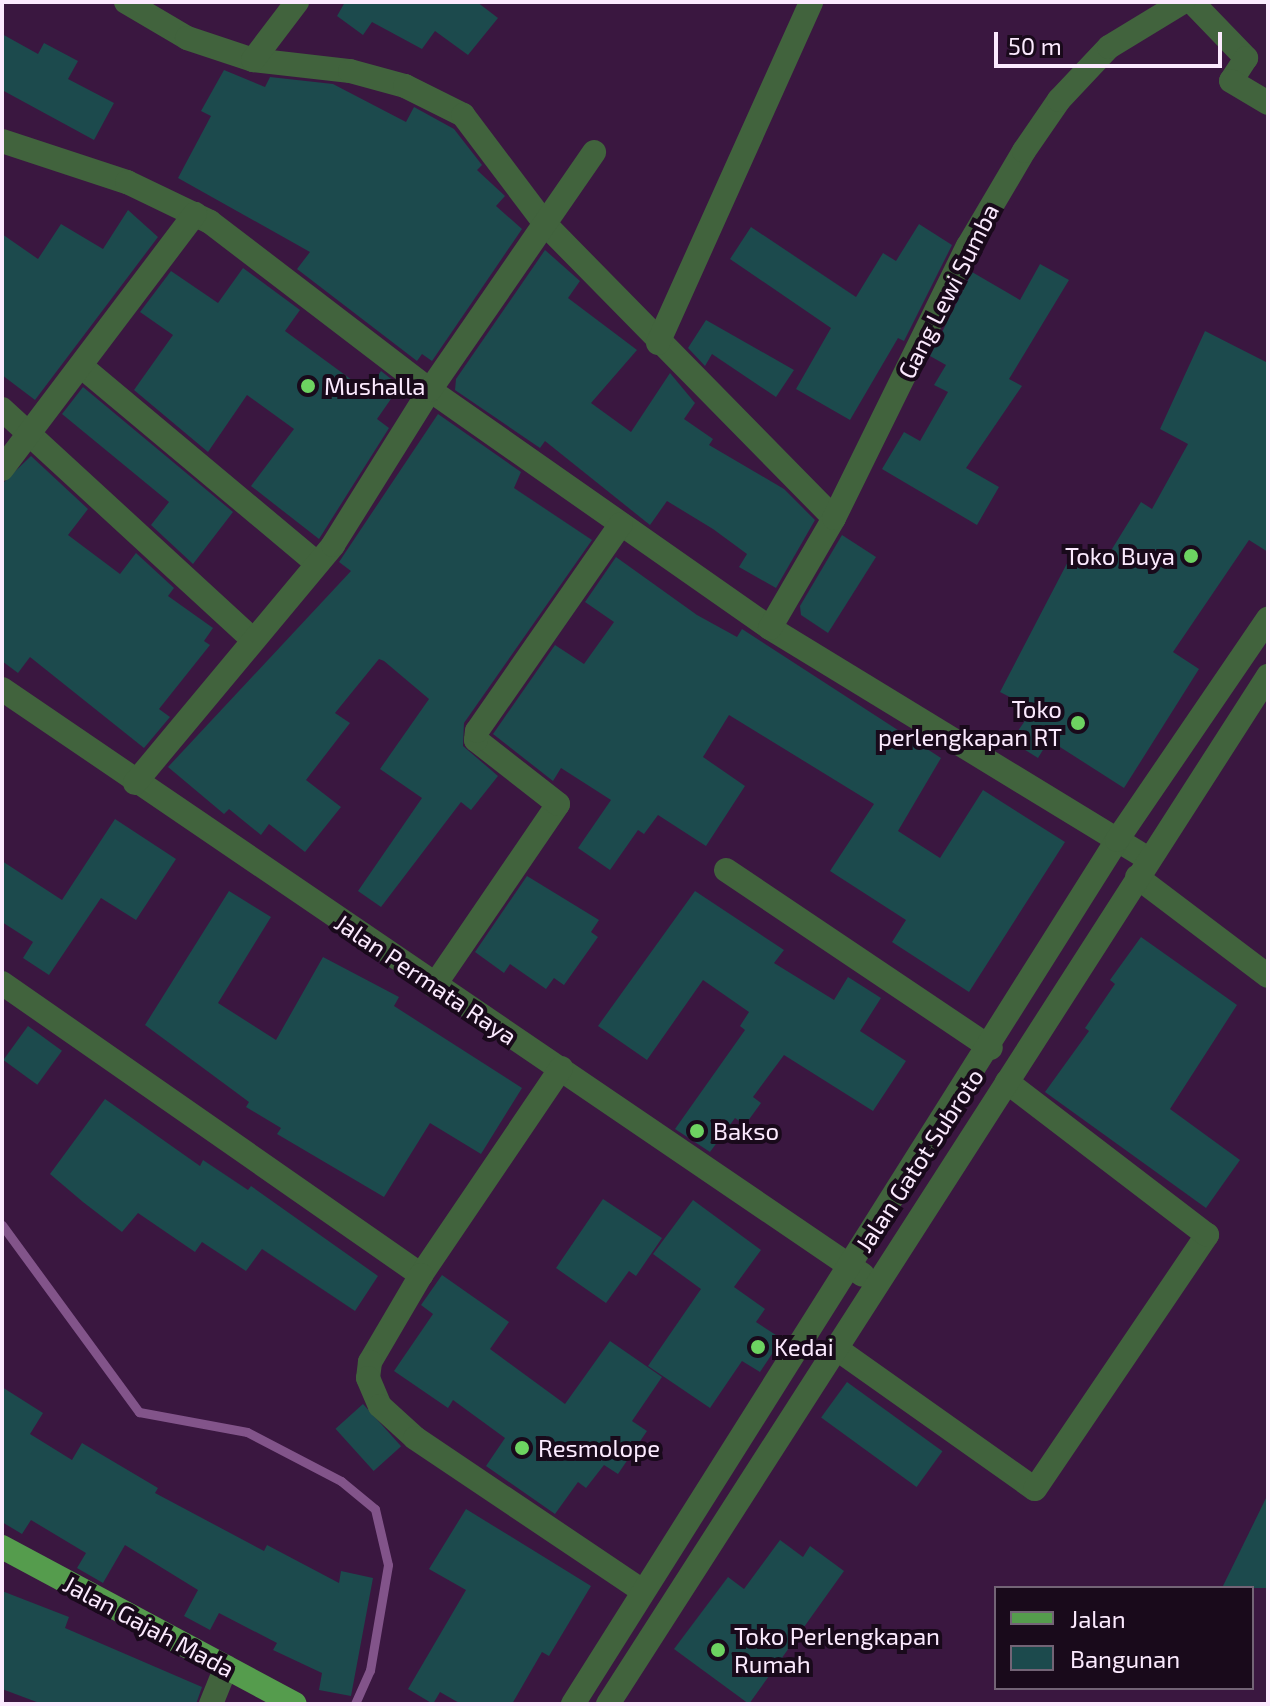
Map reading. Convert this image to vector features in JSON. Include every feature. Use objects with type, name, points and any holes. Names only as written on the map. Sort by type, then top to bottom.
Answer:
[{"type":"main road","name":"Jalan Gajah Mada","points":[[2,1547],[295,1704]]},
{"type":"street","points":[[126,2],[187,38],[253,60],[350,71],[405,86],[463,115],[545,224],[658,343],[834,518]]},
{"type":"street","points":[[253,60],[297,2]]},
{"type":"street","points":[[658,343],[811,2]]},
{"type":"street","name":"Gang Lewi Sumba","points":[[770,628],[834,518],[968,246],[1024,151],[1059,100],[1109,47],[1183,2]]},
{"type":"street","points":[[1192,2],[1246,58],[1228,78],[1268,103]]},
{"type":"street","points":[[2,141],[127,182],[195,214],[430,390],[770,628],[1117,840],[1143,868],[1268,976]]},
{"type":"street","points":[[135,783],[317,563],[430,390],[594,152]]},
{"type":"street","points":[[2,469],[195,214]]},
{"type":"street","points":[[81,366],[317,563]]},
{"type":"street","points":[[2,409],[252,639]]},
{"type":"street","points":[[434,986],[558,804],[476,740],[477,731],[621,524]]},
{"type":"street","name":"Jalan Gatot Subroto","points":[[573,1704],[991,1048],[1117,840],[1268,619]]},
{"type":"street","name":"Jalan Gatot Subroto","points":[[608,1704],[1268,676]]},
{"type":"street","name":"Jalan Permata Raya","points":[[2,689],[135,783],[434,986],[561,1068],[878,1286]]},
{"type":"street","points":[[726,870],[991,1048]]},
{"type":"street","points":[[2,983],[421,1275]]},
{"type":"street","points":[[561,1068],[421,1275],[370,1362],[368,1378],[380,1406],[415,1438],[643,1591]]},
{"type":"street","points":[[837,1349],[1035,1489],[1207,1235],[1007,1082]]},
{"type":"street","points":[[211,1704],[226,1667]]},
{"type":"building","points":[[345,2],[477,2],[498,18],[468,55],[435,31],[422,49],[372,22],[363,35],[337,16]]},
{"type":"building","points":[[2,34],[38,54],[44,43],[78,61],[68,79],[114,103],[94,140],[2,90]]},
{"type":"building","points":[[224,70],[265,87],[270,77],[333,84],[406,122],[414,107],[454,129],[482,165],[477,170],[505,196],[496,206],[522,229],[432,361],[422,354],[417,361],[297,269],[310,252],[178,178],[211,116],[201,111]]},
{"type":"building","points":[[128,210],[158,237],[35,400],[2,375],[2,234],[38,259],[61,224],[103,249]]},
{"type":"building","points":[[919,224],[952,245],[904,341],[898,338],[850,420],[796,389],[831,328],[730,259],[751,227],[856,297],[883,253],[896,261]]},
{"type":"building","points":[[545,250],[580,281],[568,298],[637,350],[591,403],[631,432],[670,373],[695,403],[684,419],[713,439],[709,445],[784,489],[815,520],[776,588],[739,567],[747,554],[713,529],[667,501],[650,525],[545,441],[540,448],[455,390],[456,379]]},
{"type":"building","points":[[1040,264],[1069,280],[1009,379],[1022,386],[966,468],[999,487],[977,525],[882,469],[904,432],[920,441],[948,392],[934,385],[946,365],[930,356],[972,272],[1020,300]]},
{"type":"building","points":[[243,268],[300,310],[285,331],[367,391],[381,371],[400,386],[377,419],[389,428],[319,539],[251,486],[294,429],[247,395],[208,452],[134,390],[173,335],[140,312],[171,271],[218,303]]},
{"type":"building","points":[[706,320],[794,370],[776,397],[712,354],[705,366],[688,348]]},
{"type":"building","points":[[1205,331],[1268,363],[1268,552],[1249,540],[1173,652],[1199,669],[1124,788],[1049,740],[1038,758],[1011,741],[1033,709],[1000,692],[1075,548],[1104,562],[1141,502],[1152,509],[1188,444],[1160,429]]},
{"type":"building","points":[[83,387],[233,512],[193,564],[151,525],[169,502],[62,414]]},
{"type":"building","points":[[438,414],[521,472],[514,488],[592,540],[464,723],[463,746],[498,776],[471,810],[461,802],[381,907],[358,891],[422,798],[380,769],[429,699],[384,661],[379,659],[335,713],[350,723],[306,780],[341,807],[305,852],[269,824],[261,835],[229,809],[224,814],[168,767],[351,571],[339,562]]},
{"type":"building","points":[[31,456],[88,509],[68,535],[120,574],[136,553],[174,588],[168,596],[213,628],[204,641],[210,645],[159,709],[170,717],[144,748],[30,657],[18,673],[2,661],[2,484]]},
{"type":"building","points":[[842,535],[876,557],[828,633],[801,615],[800,606]]},
{"type":"building","points":[[616,557],[697,615],[737,637],[742,629],[941,758],[898,831],[940,858],[983,790],[1065,842],[969,992],[892,942],[906,920],[830,871],[874,804],[729,715],[703,757],[745,786],[706,846],[658,815],[644,834],[638,830],[610,870],[578,848],[611,800],[561,768],[553,781],[493,734],[555,645],[584,664],[614,622],[585,602]]},
{"type":"building","points":[[115,819],[176,859],[136,920],[101,898],[49,975],[23,958],[33,942],[2,922],[2,861],[62,900]]},
{"type":"building","points":[[527,876],[599,920],[591,932],[598,937],[564,985],[554,978],[546,989],[510,964],[504,973],[475,952]]},
{"type":"building","points":[[229,891],[271,917],[218,1003],[276,1040],[323,957],[399,997],[394,1006],[522,1088],[481,1154],[430,1123],[384,1197],[277,1134],[281,1128],[246,1107],[249,1102],[145,1025]]},
{"type":"building","points":[[695,891],[784,950],[774,963],[834,1000],[848,977],[881,998],[860,1031],[906,1061],[873,1111],[784,1055],[753,1097],[761,1103],[745,1125],[735,1118],[710,1152],[675,1129],[745,1030],[740,1026],[749,1012],[703,980],[647,1060],[598,1026]]},
{"type":"building","points":[[1141,937],[1237,1005],[1170,1109],[1240,1160],[1206,1208],[1045,1092],[1089,1031],[1085,1028],[1115,984],[1110,980]]},
{"type":"building","points":[[28,1026],[62,1051],[37,1085],[3,1060]]},
{"type":"building","points":[[105,1099],[200,1166],[203,1160],[248,1190],[251,1186],[378,1276],[355,1311],[262,1249],[246,1271],[202,1242],[195,1252],[138,1213],[122,1232],[83,1202],[50,1174]]},
{"type":"building","points":[[603,1199],[662,1238],[636,1276],[629,1271],[606,1303],[556,1268]]},
{"type":"building","points":[[693,1200],[761,1250],[734,1287],[765,1309],[756,1322],[782,1339],[760,1372],[742,1361],[710,1408],[648,1366],[701,1289],[653,1254]]},
{"type":"building","points":[[442,1275],[509,1322],[490,1349],[565,1404],[610,1341],[662,1377],[632,1421],[647,1431],[618,1474],[604,1465],[586,1488],[578,1482],[555,1514],[486,1466],[505,1438],[453,1400],[448,1408],[394,1371],[433,1314],[421,1305]]},
{"type":"building","points":[[847,1382],[942,1451],[917,1487],[821,1418]]},
{"type":"building","points":[[2,1387],[43,1413],[30,1434],[72,1460],[82,1443],[158,1488],[155,1493],[264,1551],[267,1545],[339,1583],[341,1571],[373,1578],[351,1696],[319,1690],[322,1673],[273,1650],[277,1643],[219,1613],[210,1630],[184,1616],[198,1590],[125,1545],[103,1583],[77,1568],[86,1553],[31,1520],[22,1534],[2,1522]]},
{"type":"building","points":[[363,1404],[401,1446],[374,1471],[336,1429]]},
{"type":"building","points":[[1268,1494],[1268,1588],[1223,1586]]},
{"type":"building","points":[[466,1509],[591,1586],[549,1656],[542,1652],[512,1704],[461,1704],[440,1692],[433,1704],[408,1689],[466,1590],[429,1569]]},
{"type":"building","points":[[780,1540],[803,1557],[810,1546],[844,1571],[749,1704],[674,1649],[728,1577],[744,1589]]},
{"type":"building","points":[[2,1591],[69,1617],[65,1628],[202,1687],[196,1704],[42,1704],[2,1689]]},
{"type":"waterway","points":[[2,1225],[139,1412],[247,1432],[341,1481],[375,1509],[388,1565],[370,1670],[355,1704]]},
{"type":"place","name":"Mushalla","points":[[308,386]]},
{"type":"place","name":"Toko Buya","points":[[1191,556]]},
{"type":"place","name":"Toko perlengkapan RT","points":[[1078,723]]},
{"type":"place","name":"Bakso","points":[[697,1131]]},
{"type":"place","name":"Kedai","points":[[758,1347]]},
{"type":"place","name":"Resmolope","points":[[522,1448]]},
{"type":"place","name":"Toko Perlengkapan Rumah","points":[[718,1650]]}]
